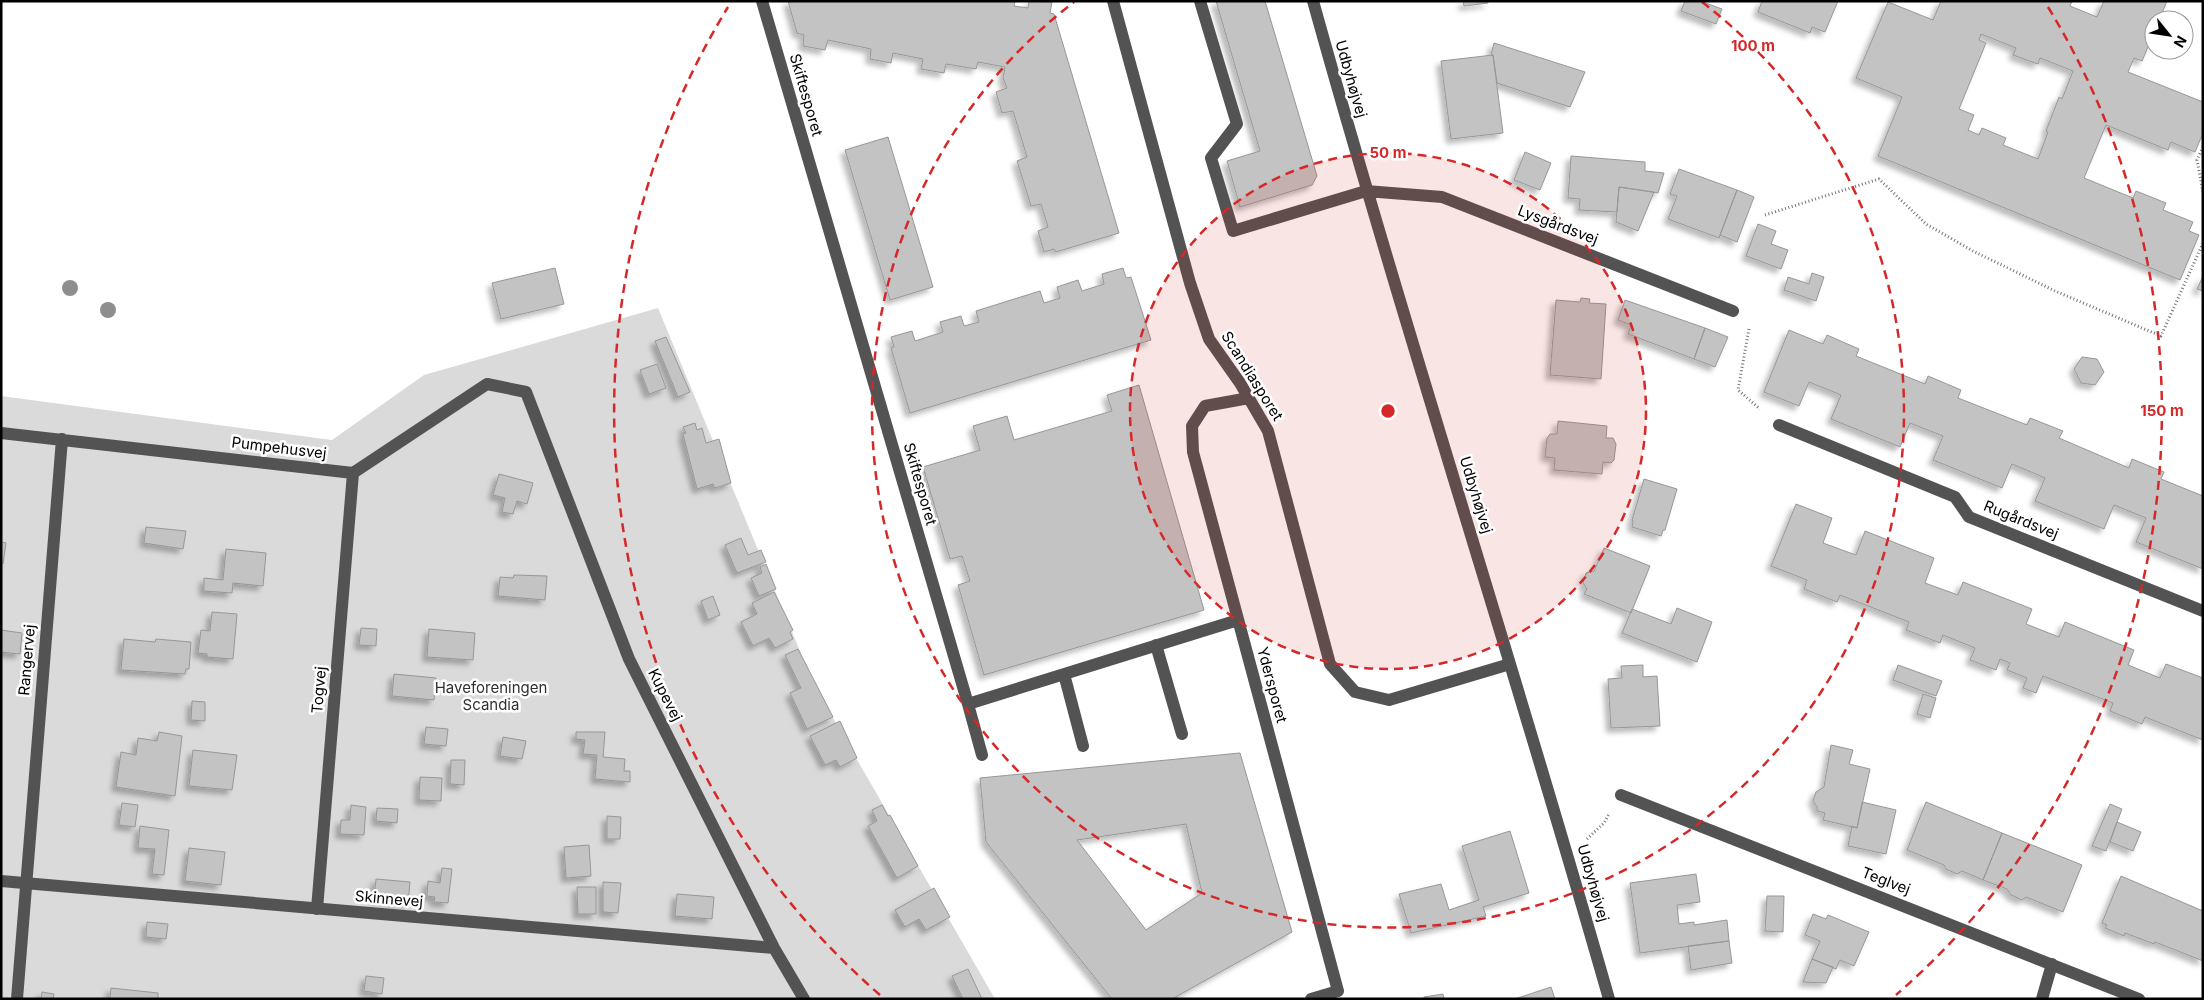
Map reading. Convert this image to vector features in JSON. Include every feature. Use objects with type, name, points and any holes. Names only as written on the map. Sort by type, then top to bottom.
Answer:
[{"type":"street","name":"Skiftesporet","points":[[762,1],[982,755]]},
{"type":"street","name":"Scandiasporet","points":[[1113,1],[1190,283],[1209,340],[1240,383],[1268,431],[1330,664],[1355,692],[1389,700],[1510,664]]},
{"type":"street","points":[[1200,1],[1237,124],[1211,158],[1233,231],[1366,192]]},
{"type":"street","name":"Udbyhøjvej","points":[[1313,1],[1366,192],[1510,664],[1609,999]]},
{"type":"street","name":"Lysgårdsvej","points":[[1366,192],[1442,197],[1733,311]]},
{"type":"street","name":"Kupevej","points":[[353,473],[487,384],[526,392],[629,659],[774,948],[804,999]]},
{"type":"street","name":"Ydersporet","points":[[1249,398],[1205,406],[1192,426],[1193,452],[1338,991],[1311,999]]},
{"type":"street","name":"Rugårdsvej","points":[[1780,425],[1955,497],[1969,517],[2203,611]]},
{"type":"street","name":"Pumpehusvej","points":[[1,433],[353,473]]},
{"type":"street","name":"Rangervej","points":[[17,999],[62,439]]},
{"type":"street","name":"Togvej","points":[[317,910],[353,473]]},
{"type":"street","points":[[968,704],[1238,620]]},
{"type":"street","points":[[1156,645],[1182,734]]},
{"type":"street","points":[[1064,674],[1083,746]]},
{"type":"street","name":"Teglvej","points":[[1621,795],[2139,999]]},
{"type":"street","name":"Skinnevej","points":[[1,881],[317,910],[774,948]]},
{"type":"street","points":[[2042,999],[2052,964]]},
{"type":"path","points":[[2203,147],[2198,160],[2203,192]]},
{"type":"path","points":[[1765,214],[1879,179],[1926,224],[1973,251],[2055,291],[2161,336],[2203,243]]},
{"type":"path","points":[[1733,311],[1751,319],[1738,390],[1780,425]]},
{"type":"path","points":[[1568,857],[1604,823],[1621,795]]},
{"type":"green space","name":"Haveforeningen Scandia","points":[[658,308],[814,685],[995,999],[1,999],[1,396],[332,440],[424,375]]},
{"type":"building","points":[[788,1],[1015,1],[1014,6],[1028,8],[1029,1],[1052,2],[1050,13],[1054,14],[1119,233],[1056,252],[1054,249],[1044,252],[1038,231],[1048,227],[1041,204],[1031,206],[1017,161],[1027,157],[1013,111],[1002,113],[996,92],[1007,88],[1003,78],[1005,67],[978,62],[976,69],[946,64],[944,73],[921,69],[923,59],[893,53],[891,63],[870,59],[871,49],[828,40],[825,50],[803,46],[804,35],[797,33]]},
{"type":"building","points":[[1216,1],[1265,1],[1317,176],[1312,185],[1240,207],[1227,161],[1260,151]]},
{"type":"building","points":[[1463,1],[1488,1],[1488,3],[1464,6]]},
{"type":"building","points":[[1685,1],[1700,1],[1722,9],[1716,24],[1681,11]]},
{"type":"building","points":[[1762,1],[1838,1],[1825,32],[1812,27],[1810,33],[1758,12]]},
{"type":"building","points":[[1941,1],[2072,1],[2070,6],[2097,17],[2104,1],[2167,1],[2163,10],[2144,10],[2144,56],[2142,61],[2134,58],[2128,72],[2203,102],[2203,133],[2195,152],[2171,142],[2168,150],[2106,125],[2084,178],[2133,198],[2136,191],[2166,203],[2163,210],[2193,222],[2189,231],[2199,235],[2180,280],[1878,156],[1902,97],[1856,78],[1888,2],[1933,20]],"holes":[[[1981,34],[2016,48],[2013,55],[2038,64],[2040,58],[2073,71],[2062,99],[2059,97],[2038,159],[2003,145],[2006,138],[1982,128],[1979,135],[1968,130],[1974,115],[1959,109],[1986,43],[1979,40]]]},
{"type":"building","points":[[1494,43],[1585,72],[1570,107],[1497,83],[1493,55],[1491,55]]},
{"type":"building","points":[[1493,55],[1503,133],[1451,139],[1441,61]]},
{"type":"building","points":[[888,137],[933,287],[890,300],[845,150]]},
{"type":"building","points":[[1525,152],[1551,163],[1540,190],[1514,180]]},
{"type":"building","points":[[1571,156],[1645,162],[1645,171],[1664,173],[1658,193],[1619,187],[1617,212],[1579,210],[1580,199],[1568,198]]},
{"type":"building","points":[[1679,169],[1737,190],[1719,238],[1668,219],[1677,196],[1670,194]]},
{"type":"building","points":[[1619,187],[1654,192],[1638,231],[1616,222]]},
{"type":"building","points":[[1737,190],[1754,197],[1737,242],[1720,235]]},
{"type":"building","points":[[1758,224],[1776,231],[1771,244],[1788,250],[1781,269],[1746,256]]},
{"type":"building","points":[[555,268],[564,304],[501,319],[492,283]]},
{"type":"building","points":[[1123,268],[1126,278],[1131,277],[1151,340],[910,413],[891,348],[894,347],[891,337],[912,331],[915,341],[943,332],[940,322],[961,316],[964,326],[979,322],[976,311],[1040,291],[1044,303],[1060,298],[1057,287],[1078,280],[1082,291],[1104,284],[1102,274]]},
{"type":"building","points":[[1812,273],[1824,277],[1816,301],[1784,290],[1788,277],[1809,284]]},
{"type":"building","points":[[2203,276],[2203,291],[2197,289]]},
{"type":"building","points":[[1581,298],[1590,299],[1589,303],[1606,304],[1601,379],[1550,375],[1556,300],[1580,302]]},
{"type":"building","points":[[1625,300],[1705,328],[1694,359],[1628,334],[1631,325],[1618,320]]},
{"type":"building","points":[[1705,328],[1728,337],[1715,367],[1694,359]]},
{"type":"building","points":[[1789,330],[1823,344],[1827,335],[1859,349],[1856,356],[1925,384],[1928,376],[1961,390],[1958,398],[2027,425],[2030,418],[2063,431],[2059,438],[2129,468],[2132,459],[2164,472],[2161,479],[2203,496],[2203,569],[2136,542],[2146,518],[2114,505],[2104,529],[2035,501],[2045,478],[2012,464],[2002,488],[1933,460],[1943,436],[1910,423],[1900,447],[1831,419],[1841,395],[1809,382],[1799,406],[1764,392]]},
{"type":"building","points":[[666,337],[690,392],[678,397],[655,341]]},
{"type":"building","points":[[2082,357],[2097,359],[2104,372],[2095,385],[2081,383],[2074,369]]},
{"type":"building","points":[[657,364],[666,388],[649,394],[640,370]]},
{"type":"building","points":[[1139,385],[1204,610],[984,675],[958,585],[970,581],[962,556],[950,559],[923,467],[980,450],[973,426],[1007,416],[1014,440],[1112,411],[1107,395]]},
{"type":"building","points":[[1558,421],[1607,426],[1606,438],[1613,438],[1616,444],[1614,460],[1611,463],[1603,462],[1602,474],[1554,470],[1555,458],[1545,457],[1547,438],[1550,434],[1557,434]]},
{"type":"building","points":[[695,423],[697,430],[702,428],[706,443],[719,439],[731,483],[715,488],[713,484],[697,489],[683,434],[686,433],[683,427]]},
{"type":"building","points":[[499,474],[533,483],[527,504],[517,501],[513,514],[502,512],[505,498],[493,495]]},
{"type":"building","points":[[1644,479],[1677,489],[1665,530],[1663,530],[1661,536],[1632,527],[1632,520]]},
{"type":"building","points":[[1796,504],[1832,518],[1823,543],[1856,555],[1865,531],[1934,558],[1925,583],[1958,595],[1963,582],[2032,609],[2026,624],[2059,637],[2065,622],[2134,650],[2128,665],[2160,678],[2166,664],[2203,678],[2203,740],[2145,717],[2142,724],[2110,711],[2113,703],[2043,676],[2036,693],[2023,688],[2027,678],[2007,670],[2010,663],[2000,659],[1996,670],[1970,660],[1975,648],[1943,635],[1940,643],[1906,630],[1909,622],[1840,595],[1837,602],[1804,589],[1807,580],[1771,566]]},
{"type":"building","points":[[146,527],[186,531],[183,549],[144,543]]},
{"type":"building","points":[[741,538],[748,555],[761,550],[766,562],[737,573],[725,545]]},
{"type":"building","points":[[1,542],[6,543],[3,564],[1,563]]},
{"type":"building","points":[[1604,548],[1650,566],[1631,613],[1584,594],[1587,589],[1583,583],[1586,573],[1594,571]]},
{"type":"building","points":[[226,549],[266,553],[263,586],[233,583],[232,593],[204,591],[204,578],[223,580]]},
{"type":"building","points":[[766,564],[776,589],[759,596],[751,578],[762,573],[760,567]]},
{"type":"building","points":[[514,575],[547,576],[545,600],[498,596],[500,577],[513,578]]},
{"type":"building","points":[[774,592],[793,630],[790,632],[793,639],[775,648],[769,638],[753,646],[741,622],[757,614],[752,603]]},
{"type":"building","points":[[713,596],[720,615],[708,620],[701,601]]},
{"type":"building","points":[[1677,608],[1712,622],[1697,662],[1622,633],[1632,609],[1671,624]]},
{"type":"building","points":[[212,612],[237,614],[233,659],[207,657],[207,654],[198,653],[201,630],[210,631]]},
{"type":"building","points":[[361,628],[377,629],[376,646],[359,645]]},
{"type":"building","points":[[429,629],[475,633],[473,660],[427,657]]},
{"type":"building","points":[[1,630],[22,633],[20,654],[1,652]]},
{"type":"building","points":[[124,639],[155,642],[156,639],[191,642],[189,669],[186,669],[185,674],[121,670]]},
{"type":"building","points":[[798,649],[833,717],[807,729],[790,693],[801,688],[785,655]]},
{"type":"building","points":[[1643,665],[1643,677],[1657,676],[1660,726],[1611,728],[1608,679],[1622,678],[1621,666]]},
{"type":"building","points":[[1898,665],[1942,681],[1936,696],[1893,680]]},
{"type":"building","points":[[394,674],[436,678],[434,700],[392,696]]},
{"type":"building","points":[[1923,694],[1936,698],[1930,718],[1917,714]]},
{"type":"building","points":[[192,701],[205,702],[205,721],[191,720]]},
{"type":"building","points":[[840,721],[857,758],[840,767],[836,760],[825,765],[810,736]]},
{"type":"building","points":[[426,727],[448,729],[446,746],[424,744]]},
{"type":"building","points":[[159,732],[182,736],[175,796],[116,787],[121,752],[136,755],[138,738],[157,741]]},
{"type":"building","points":[[576,732],[605,732],[603,757],[625,759],[624,771],[630,771],[630,782],[595,779],[597,755],[583,754],[585,740],[576,739]]},
{"type":"building","points":[[503,737],[526,741],[522,759],[500,756]]},
{"type":"building","points":[[1831,745],[1853,750],[1849,764],[1870,769],[1857,828],[1823,820],[1825,813],[1817,811],[1813,801],[1816,792],[1824,787]]},
{"type":"building","points":[[193,750],[237,755],[232,790],[189,786]]},
{"type":"building","points":[[1240,753],[1292,932],[1172,999],[1112,999],[986,842],[980,778]],"holes":[[[1186,824],[1202,893],[1146,930],[1077,840]]]},
{"type":"building","points":[[451,760],[465,760],[464,785],[450,784]]},
{"type":"building","points":[[420,777],[442,778],[441,801],[419,800]]},
{"type":"building","points":[[1862,802],[1896,810],[1886,854],[1848,846],[1852,826],[1857,828]]},
{"type":"building","points":[[1926,802],[2002,833],[1983,880],[1962,871],[1957,874],[1946,869],[1944,865],[1907,850]]},
{"type":"building","points":[[122,803],[138,805],[135,827],[119,825]]},
{"type":"building","points":[[2110,804],[2122,809],[2106,851],[2092,846]]},
{"type":"building","points":[[351,805],[366,807],[364,835],[340,834],[341,820],[350,820]]},
{"type":"building","points":[[882,805],[888,816],[890,815],[918,866],[897,878],[868,826],[877,821],[872,810]]},
{"type":"building","points":[[377,808],[398,809],[397,823],[376,821]]},
{"type":"building","points":[[607,816],[621,817],[620,839],[607,839]]},
{"type":"building","points":[[2117,822],[2141,832],[2133,851],[2110,842]]},
{"type":"building","points":[[140,826],[169,830],[164,875],[152,874],[155,849],[138,848]]},
{"type":"building","points":[[1510,831],[1529,893],[1483,907],[1486,916],[1411,933],[1399,894],[1441,884],[1449,910],[1479,900],[1462,846]]},
{"type":"building","points":[[2002,833],[2082,865],[2063,912],[2026,897],[2022,900],[2011,895],[2007,889],[1983,880]]},
{"type":"building","points":[[589,845],[591,876],[566,878],[564,847]]},
{"type":"building","points":[[189,848],[225,852],[221,885],[185,881]]},
{"type":"building","points":[[442,868],[452,869],[448,903],[434,902],[435,897],[427,896],[428,881],[440,883]]},
{"type":"building","points":[[1696,874],[1700,902],[1677,905],[1679,924],[1694,922],[1694,925],[1727,920],[1729,941],[1640,953],[1630,883]]},
{"type":"building","points":[[2121,876],[2203,911],[2203,961],[2155,942],[2154,944],[2125,933],[2124,936],[2105,928],[2107,925],[2102,923]]},
{"type":"building","points":[[376,879],[410,882],[408,903],[374,899]]},
{"type":"building","points":[[603,882],[621,883],[618,913],[603,912]]},
{"type":"building","points":[[577,887],[596,887],[596,914],[578,914]]},
{"type":"building","points":[[934,888],[950,917],[926,930],[919,919],[905,927],[895,910]]},
{"type":"building","points":[[677,894],[714,897],[712,919],[675,916]]},
{"type":"building","points":[[1767,896],[1784,896],[1783,932],[1765,931]]},
{"type":"building","points":[[1813,914],[1826,919],[1828,915],[1869,932],[1854,966],[1840,960],[1836,969],[1812,959],[1820,941],[1805,935]]},
{"type":"building","points":[[147,922],[168,924],[166,939],[146,937]]},
{"type":"building","points":[[1729,941],[1732,963],[1691,970],[1688,946]]},
{"type":"building","points":[[1812,959],[1833,967],[1826,983],[1803,982]]},
{"type":"building","points":[[968,969],[982,999],[963,999],[952,976]]},
{"type":"building","points":[[366,976],[384,978],[382,994],[364,991]]},
{"type":"building","points":[[1551,987],[1555,999],[1515,999]]},
{"type":"building","points":[[111,988],[158,993],[158,999],[110,999]]},
{"type":"building","points":[[42,992],[54,994],[53,999],[41,999]]},
{"type":"building","points":[[1443,994],[1444,999],[1424,999],[1424,997]]}]
